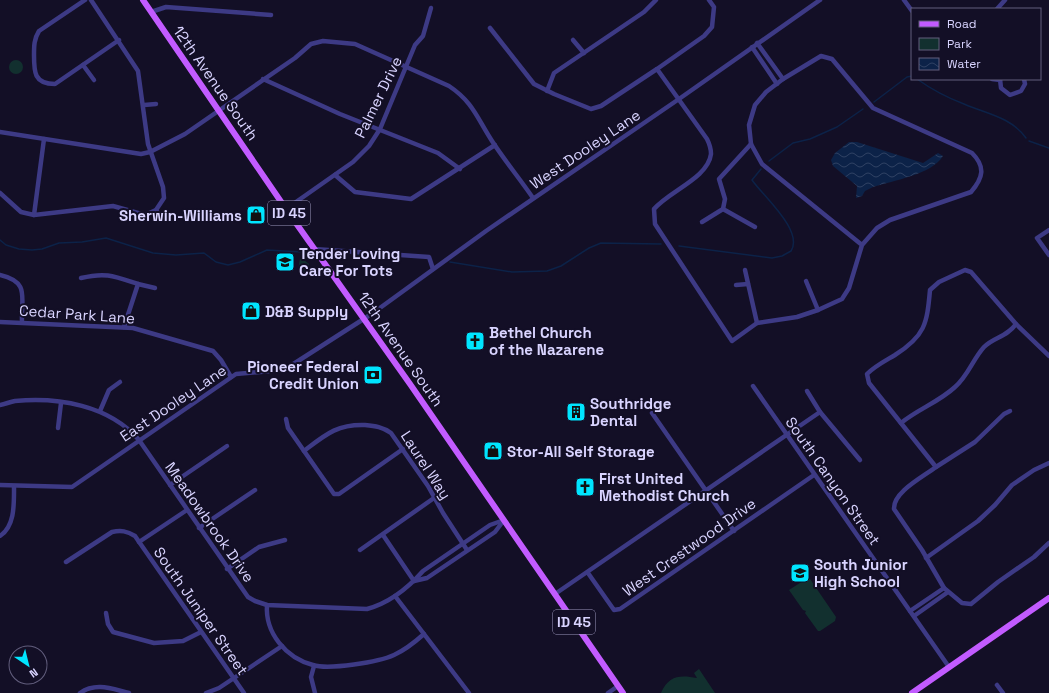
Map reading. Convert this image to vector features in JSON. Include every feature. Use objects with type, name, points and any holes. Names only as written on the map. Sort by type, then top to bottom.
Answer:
[{"type":"main road","name":"12th Avenue South","points":[[143,0],[286,209],[364,318],[623,693]]},
{"type":"main road","points":[[912,693],[1049,598]]},
{"type":"street","points":[[85,0],[39,31],[34,41],[34,69],[36,76],[46,84],[55,84],[119,40]]},
{"type":"street","points":[[0,193],[21,212],[34,215],[113,206],[145,215],[156,210],[164,198],[163,187],[150,152],[138,71],[119,40],[91,0]]},
{"type":"street","points":[[547,91],[554,73],[644,12],[656,0]]},
{"type":"street","points":[[490,28],[534,84],[591,109],[601,106],[704,36],[712,27],[714,7],[709,0]]},
{"type":"street","name":"West Dooley Lane","points":[[364,318],[820,0]]},
{"type":"street","points":[[904,0],[911,10]]},
{"type":"street","points":[[998,8],[1004,0]]},
{"type":"street","points":[[151,12],[166,7],[271,15]]},
{"type":"street","name":"Palmer Drive","points":[[286,209],[335,175],[364,151],[380,129],[389,104],[415,45],[423,36],[431,8]]},
{"type":"street","points":[[573,40],[584,53]]},
{"type":"street","points":[[0,132],[141,154],[150,152],[185,134],[220,111],[263,79],[295,58],[312,44],[323,41],[355,44],[449,86],[463,95],[470,103],[496,145],[534,198]]},
{"type":"street","points":[[757,43],[783,79]]},
{"type":"street","points":[[752,47],[777,84]]},
{"type":"street","points":[[657,69],[707,139],[711,153],[708,165],[700,174],[662,200],[654,209],[655,224],[732,341],[757,323],[797,317],[842,300],[849,288],[862,245],[877,228],[890,220],[970,192],[980,182],[982,175],[980,164],[972,153],[872,108],[838,66],[827,56],[821,56],[808,62],[766,92],[753,110],[749,125],[751,144],[762,164],[782,178],[862,245]]},
{"type":"street","points":[[83,65],[94,80]]},
{"type":"street","points":[[263,79],[340,114],[438,153],[460,169]]},
{"type":"street","points":[[1000,80],[1003,91],[1014,95],[1024,88],[1024,80]]},
{"type":"street","points":[[144,105],[156,104]]},
{"type":"street","points":[[34,215],[44,139]]},
{"type":"street","points":[[702,222],[723,209],[725,199],[720,179],[751,144]]},
{"type":"street","points":[[335,175],[355,192],[411,200],[496,145]]},
{"type":"street","points":[[723,209],[755,227]]},
{"type":"street","points":[[156,210],[161,217]]},
{"type":"street","points":[[1049,230],[1037,238],[1049,255]]},
{"type":"street","points":[[314,249],[429,257],[433,269]]},
{"type":"street","points":[[745,270],[757,323]]},
{"type":"street","points":[[936,467],[870,383],[866,374],[872,368],[896,354],[919,336],[928,315],[930,290],[939,282],[958,272],[965,270],[971,272],[1016,324],[1049,356]]},
{"type":"street","points":[[81,278],[99,273],[155,288]]},
{"type":"street","points":[[0,275],[17,281],[22,288],[22,322]]},
{"type":"street","points":[[806,281],[818,310]]},
{"type":"street","points":[[124,327],[138,284]]},
{"type":"street","points":[[736,285],[748,284]]},
{"type":"street","name":"East Dooley Lane","points":[[0,485],[14,487],[72,487],[236,374],[284,370],[364,318]]},
{"type":"street","name":"Cedar Park Lane","points":[[0,322],[133,328],[213,351],[221,360],[231,377]]},
{"type":"street","points":[[901,423],[956,387],[984,348],[1006,335],[1016,324]]},
{"type":"street","points":[[100,411],[109,390],[120,382]]},
{"type":"street","name":"South Canyon Street","points":[[753,386],[949,667]]},
{"type":"street","points":[[807,392],[820,412],[860,460]]},
{"type":"street","name":"Meadowbrook Drive","points":[[0,406],[14,401],[61,403],[85,406],[100,411],[119,422],[139,440],[227,569],[248,597],[267,605],[367,609],[384,603],[414,581],[423,571],[490,525],[504,520]]},
{"type":"street","points":[[58,428],[61,403]]},
{"type":"street","points":[[1010,411],[1004,414],[975,442],[936,467],[899,494],[894,503],[894,510],[944,588],[962,603],[970,604],[1034,557],[1049,543]]},
{"type":"street","points":[[555,594],[588,573],[705,490],[820,412]]},
{"type":"street","points":[[652,413],[734,531]]},
{"type":"street","points":[[286,419],[288,428],[334,494],[339,494],[403,449]]},
{"type":"street","name":"Laurel Way","points":[[304,451],[332,431],[342,426],[350,425],[379,427],[386,429],[391,433],[403,449],[467,550]]},
{"type":"street","points":[[170,485],[227,446]]},
{"type":"street","points":[[926,558],[978,521],[995,505],[1012,485],[1049,462]]},
{"type":"street","name":"West Crestwood Drive","points":[[588,573],[614,610],[620,609],[814,475]]},
{"type":"street","points":[[0,536],[7,532],[10,524],[14,507],[14,487]]},
{"type":"street","points":[[199,528],[255,490]]},
{"type":"street","points":[[360,550],[434,498]]},
{"type":"street","points":[[66,562],[112,532],[119,530],[135,536],[139,542],[187,510]]},
{"type":"street","name":"Meadowbrook Drive","points":[[414,581],[427,578],[495,532],[504,520]]},
{"type":"street","points":[[383,535],[414,581]]},
{"type":"street","points":[[227,569],[259,547],[284,540]]},
{"type":"street","name":"South Juniper Street","points":[[139,542],[244,693]]},
{"type":"street","points":[[910,612],[944,588]]},
{"type":"street","points":[[914,616],[948,592]]},
{"type":"street","points":[[395,596],[469,693]]},
{"type":"street","points":[[267,605],[268,625],[282,646],[298,659],[314,666],[332,667],[392,656],[403,650],[424,634]]},
{"type":"street","points":[[106,613],[108,624],[114,632],[154,643],[183,641],[201,632]]},
{"type":"street","points":[[206,693],[219,688],[234,679],[282,646]]},
{"type":"street","points":[[314,666],[311,677],[315,693]]},
{"type":"street","points":[[997,685],[1003,693]]},
{"type":"street","points":[[80,693],[92,687],[98,686],[129,693]]},
{"type":"street","points":[[608,693],[618,686]]},
{"type":"green space","points":[[16,60],[21,62],[23,67],[21,72],[16,74],[11,72],[9,67],[11,62]]},
{"type":"green space","points":[[300,259],[309,264],[308,271],[303,274],[298,269]]},
{"type":"green space","points":[[806,579],[810,579],[836,617],[835,621],[820,631],[818,631],[805,613],[806,611],[803,610],[789,590]]},
{"type":"green space","points":[[699,669],[715,693],[661,693],[664,687],[671,680],[680,677],[697,678],[694,673]]},
{"type":"water","points":[[849,142],[857,142],[923,163],[938,153],[943,156],[930,168],[911,176],[873,187],[865,191],[862,196],[856,198],[857,186],[833,166],[831,160],[835,153]]},
{"type":"waterway","points":[[874,102],[907,77],[911,76]]},
{"type":"waterway","points":[[919,80],[952,99],[1006,121],[1013,125],[1026,138]]},
{"type":"waterway","points":[[769,161],[793,143],[810,139],[837,127],[863,109]]},
{"type":"waterway","points":[[1029,141],[1049,148]]},
{"type":"waterway","points":[[679,246],[772,258],[782,256],[791,251],[794,243],[792,234],[787,224],[752,180],[761,169]]},
{"type":"waterway","points":[[0,240],[6,245],[19,249],[32,250],[42,249],[59,243],[82,242],[106,238],[153,253],[176,255],[204,253],[216,262],[228,265],[240,262],[267,250],[302,252]]},
{"type":"waterway","points":[[450,262],[512,272],[547,271],[561,266],[589,248],[601,243],[661,244]]},
{"type":"waterway","points":[[352,254],[361,255]]},
{"type":"place","name":"Sherwin-Williams","points":[[256,215]]},
{"type":"place","name":"Tender Loving Care For Tots","points":[[285,262]]},
{"type":"place","name":"D&B Supply","points":[[251,311]]},
{"type":"place","name":"Bethel Church of the Nazarene","points":[[475,341]]},
{"type":"place","name":"Pioneer Federal Credit Union","points":[[373,375]]},
{"type":"place","name":"Southridge Dental","points":[[576,412]]},
{"type":"place","name":"Stor-All Self Storage","points":[[493,451]]},
{"type":"place","name":"First United Methodist Church","points":[[585,487]]},
{"type":"place","name":"South Junior High School","points":[[800,573]]}]
